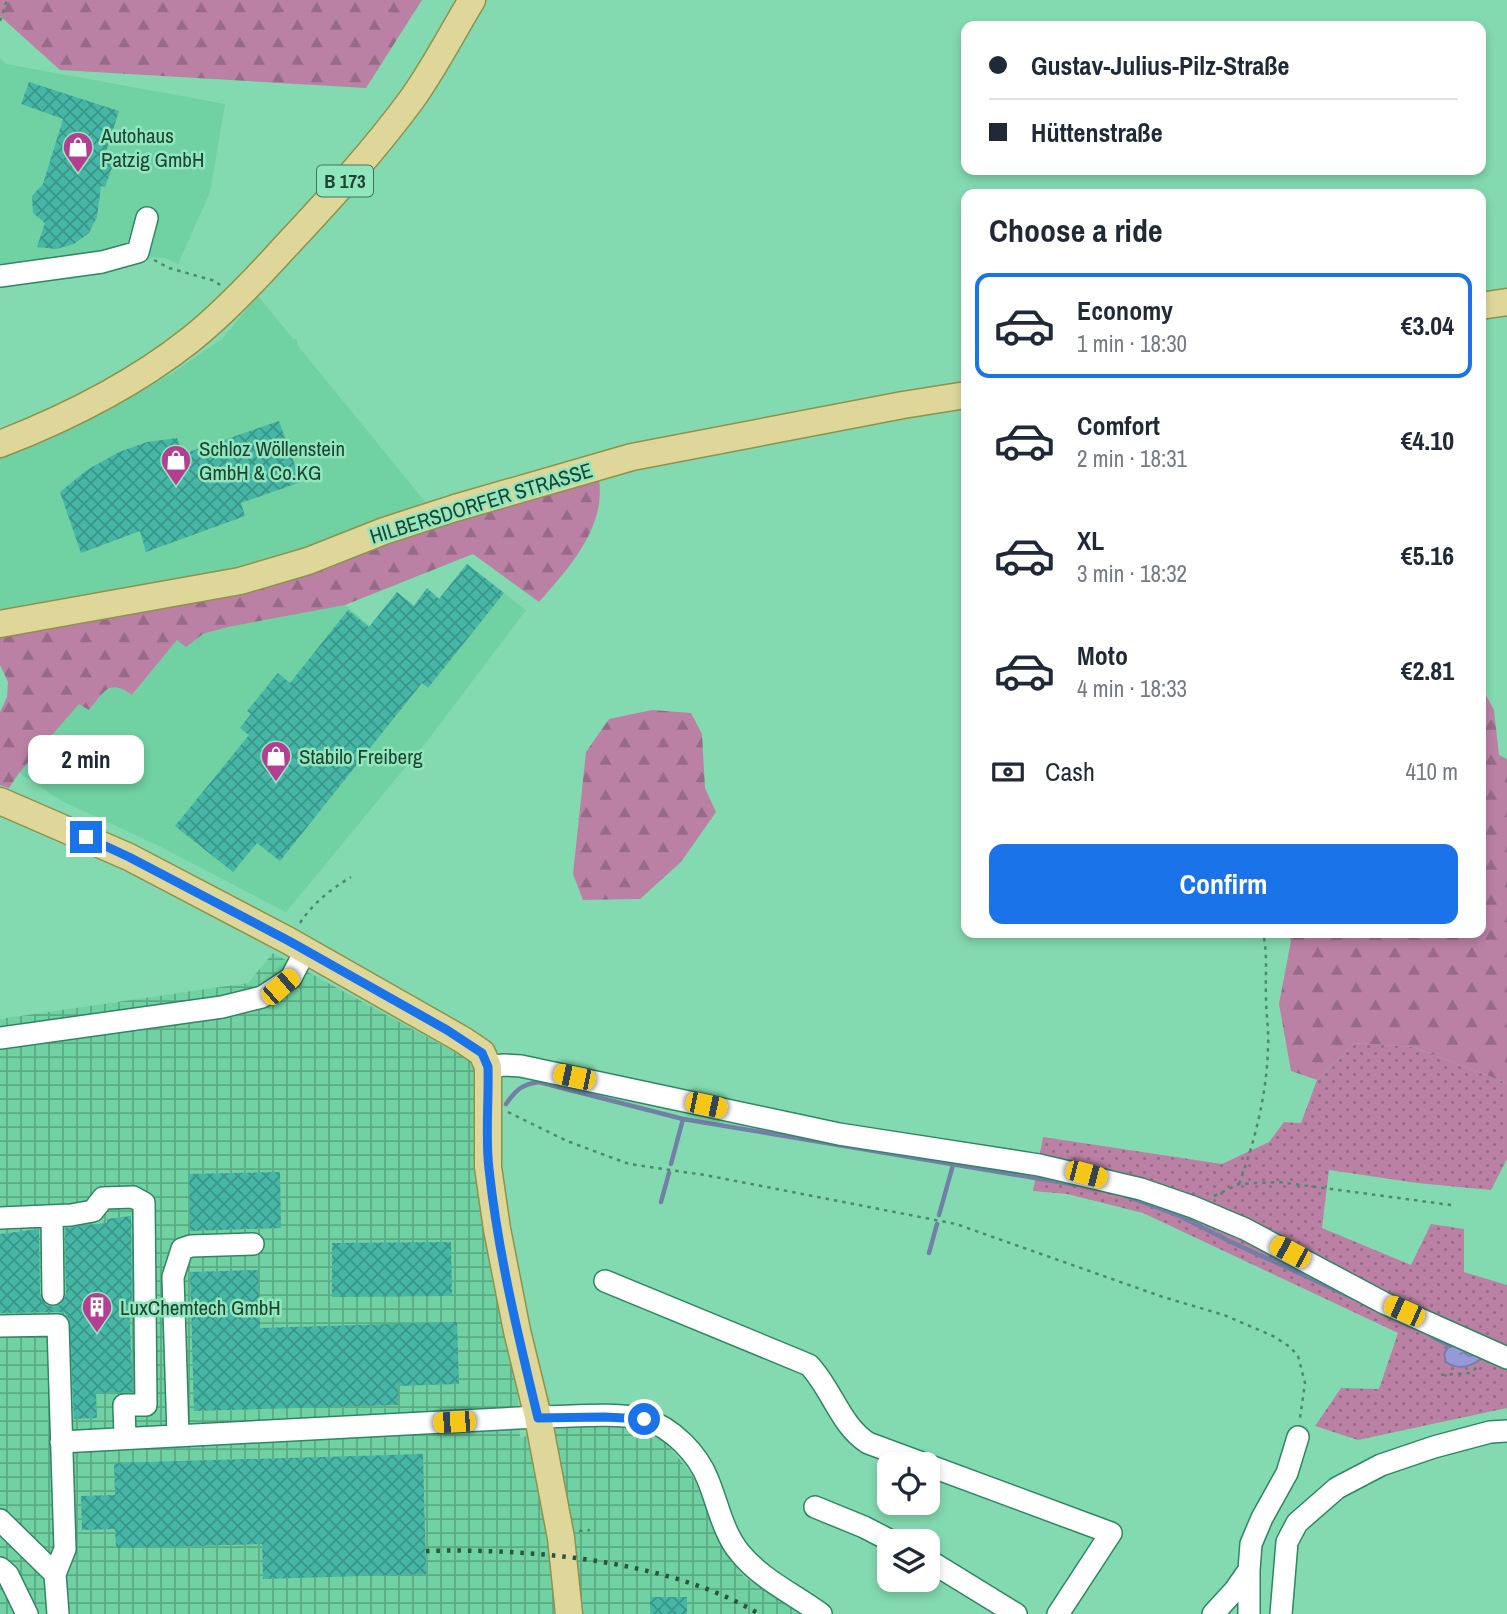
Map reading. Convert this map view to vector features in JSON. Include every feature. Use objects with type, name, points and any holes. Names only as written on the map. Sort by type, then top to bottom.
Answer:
[{"type":"main road","name":"B 173","points":[[0,444],[77,412],[145,371],[191,340],[236,298],[334,194],[375,146],[413,98],[472,0]]},
{"type":"main road","points":[[1486,305],[1507,302]]},
{"type":"main road","name":"HILBERSDORFER STRASSE","points":[[0,624],[240,581],[308,561],[384,531],[455,508],[632,457],[903,405],[961,397]]},
{"type":"main road","points":[[0,801],[129,857],[297,946],[482,1053],[488,1067],[488,1167],[497,1229],[561,1538],[569,1614]]},
{"type":"street","points":[[0,276],[102,262],[138,252],[147,218]]},
{"type":"street","points":[[0,1038],[222,1007],[262,997],[291,978],[297,946]]},
{"type":"street","points":[[488,1067],[521,1066],[839,1134],[1039,1165],[1141,1189],[1245,1229],[1384,1303],[1498,1354]]},
{"type":"street","points":[[0,1218],[93,1211],[103,1198],[133,1197],[144,1203],[146,1405],[124,1405],[125,1438]]},
{"type":"street","points":[[52,1216],[54,1294]]},
{"type":"street","points":[[178,1436],[173,1277],[182,1249],[191,1246],[253,1244]]},
{"type":"street","points":[[605,1281],[809,1366],[818,1375],[855,1434],[868,1443],[1111,1533],[1058,1614]]},
{"type":"street","points":[[0,1326],[58,1325],[65,1549],[55,1574],[58,1614]]},
{"type":"street","points":[[61,1441],[538,1418],[644,1419],[679,1439],[695,1457],[707,1476],[729,1537],[740,1554],[776,1585],[821,1614]]},
{"type":"street","points":[[1249,1613],[1251,1544],[1287,1473],[1299,1430]]},
{"type":"street","points":[[1281,1614],[1287,1542],[1297,1523],[1336,1488],[1381,1465],[1434,1447],[1490,1432],[1507,1431]]},
{"type":"street","points":[[815,1507],[877,1534]]},
{"type":"street","points":[[0,1520],[55,1574]]},
{"type":"street","points":[[940,1567],[1016,1614]]},
{"type":"street","points":[[0,1568],[8,1575],[27,1614]]},
{"type":"street","points":[[1219,1607],[1249,1570]]},
{"type":"street","points":[[1219,1607],[1241,1600],[1249,1613]]},
{"type":"path","points":[[0,21],[7,0]]},
{"type":"path","points":[[138,252],[169,268],[215,281],[236,298]]},
{"type":"path","points":[[297,946],[308,911],[325,893],[351,877]]},
{"type":"path","points":[[1239,1184],[1260,1110],[1268,1046],[1265,999],[1267,950],[1264,938]]},
{"type":"path","points":[[487,1112],[507,1112],[567,1141],[629,1164],[705,1174],[956,1224],[1242,1322],[1284,1342],[1298,1356],[1305,1383],[1299,1430]]},
{"type":"path","points":[[1193,1207],[1239,1184],[1279,1182],[1451,1205]]},
{"type":"path","points":[[1441,1375],[1471,1373],[1488,1356],[1498,1354]]},
{"type":"shaded area","points":[[0,58],[6,64],[225,104],[210,192],[178,264],[165,258],[152,257],[145,262],[85,275],[0,282]]},
{"type":"shaded area","points":[[258,296],[293,339],[297,339],[298,346],[427,504],[250,568],[0,616],[0,457],[68,430],[168,376],[222,339]]},
{"type":"shaded area","points":[[467,564],[526,610],[428,740],[286,912],[157,845],[62,801],[19,773],[79,703],[89,710],[104,692],[116,686],[133,695],[177,640],[192,640],[228,627],[341,605],[345,605],[370,626],[413,606],[427,588],[439,598]]},
{"type":"shaded area","points":[[273,953],[469,1060],[475,1070],[517,1377],[520,1438],[557,1428],[607,1422],[633,1427],[665,1442],[691,1473],[710,1513],[720,1544],[744,1577],[801,1614],[0,1614],[0,1019],[248,983]]},
{"type":"green space","points":[[0,0],[422,0],[366,88],[60,70],[0,16]]},
{"type":"green space","points":[[598,474],[598,510],[592,527],[574,559],[539,602],[473,554],[345,605],[228,627],[203,634],[186,647],[177,640],[132,695],[112,688],[107,689],[89,710],[79,704],[9,788],[0,785],[0,712],[7,697],[8,682],[0,665],[0,634],[359,552]]},
{"type":"green space","points":[[1486,695],[1494,710],[1499,755],[1507,759],[1507,1083],[1413,1047],[1355,1043],[1317,1080],[1291,1071],[1279,1004],[1290,938],[1486,938]]},
{"type":"green space","points":[[652,710],[691,713],[702,734],[705,788],[716,812],[681,862],[640,899],[583,900],[573,874],[586,752],[609,719]]},
{"type":"green space","points":[[1355,1043],[1413,1047],[1507,1083],[1507,1159],[1491,1190],[1417,1183],[1329,1170],[1322,1228],[1411,1265],[1431,1224],[1464,1229],[1464,1272],[1507,1285],[1507,1408],[1358,1440],[1315,1426],[1341,1388],[1379,1389],[1398,1333],[1143,1213],[1067,1194],[1033,1191],[1043,1137],[1222,1164],[1269,1142],[1284,1122],[1301,1123],[1317,1080]]},
{"type":"water","points":[[1453,1345],[1481,1359],[1464,1366],[1446,1362],[1444,1354],[1448,1347]]},
{"type":"building","name":"Autohaus Patzig GmbH","points":[[29,82],[119,111],[103,161],[113,165],[105,187],[101,186],[97,217],[89,233],[74,244],[56,249],[37,247],[45,223],[33,213],[32,196],[43,184],[63,119],[21,104]]},
{"type":"building","name":"Schloz Wöllenstein GmbH & Co.KG","points":[[279,421],[301,482],[241,503],[245,516],[146,552],[140,531],[81,553],[60,492],[87,470],[119,452],[147,442],[177,438],[183,454]]},
{"type":"building","name":"Stabilo Freiberg","points":[[467,564],[504,593],[428,688],[422,683],[280,861],[257,843],[233,872],[175,826],[249,735],[240,728],[251,714],[247,711],[278,673],[290,683],[348,610],[369,627],[397,592],[414,606],[427,588],[439,599]]},
{"type":"building","points":[[280,1172],[281,1228],[190,1231],[189,1174]]},
{"type":"building","name":"LuxChemtech GmbH","points":[[131,1216],[132,1308],[129,1308],[133,1392],[96,1393],[97,1418],[74,1419],[69,1319],[65,1313],[58,1312],[0,1313],[0,1234],[39,1229],[40,1295],[46,1305],[54,1307],[60,1305],[66,1295],[65,1228],[107,1223],[107,1219]]},
{"type":"building","points":[[451,1242],[452,1296],[332,1297],[332,1243]]},
{"type":"building","points":[[258,1270],[260,1328],[457,1322],[459,1384],[398,1386],[398,1405],[194,1411],[190,1272]]},
{"type":"building","points":[[423,1454],[426,1574],[263,1579],[262,1544],[116,1548],[115,1529],[82,1530],[81,1496],[115,1495],[114,1463]]},
{"type":"building","points":[[650,1597],[687,1597],[687,1614],[650,1614]]},
{"type":"waterway","points":[[506,1104],[520,1089],[539,1082],[683,1119],[1077,1185]]},
{"type":"waterway","points":[[671,1164],[683,1119]]},
{"type":"waterway","points":[[939,1215],[953,1165]]},
{"type":"waterway","points":[[661,1202],[669,1173]]},
{"type":"waterway","points":[[1123,1195],[1180,1216],[1349,1296]]},
{"type":"waterway","points":[[929,1253],[937,1224]]},
{"type":"waterway","points":[[1432,1336],[1450,1346]]},
{"type":"railway","points":[[426,1551],[509,1552],[597,1561],[684,1581],[759,1614]]},
{"type":"place","name":"Autohaus Patzig GmbH","points":[[78,174]]},
{"type":"place","name":"Schloz Wöllenstein GmbH & Co.KG","points":[[176,487]]},
{"type":"place","name":"Stabilo Freiberg","points":[[276,783]]},
{"type":"place","name":"LuxChemtech GmbH","points":[[97,1334]]},
{"type":"route","points":[[86,837],[289,941],[447,1030],[482,1053],[488,1067],[488,1167],[497,1229],[538,1418],[644,1419]]}]
